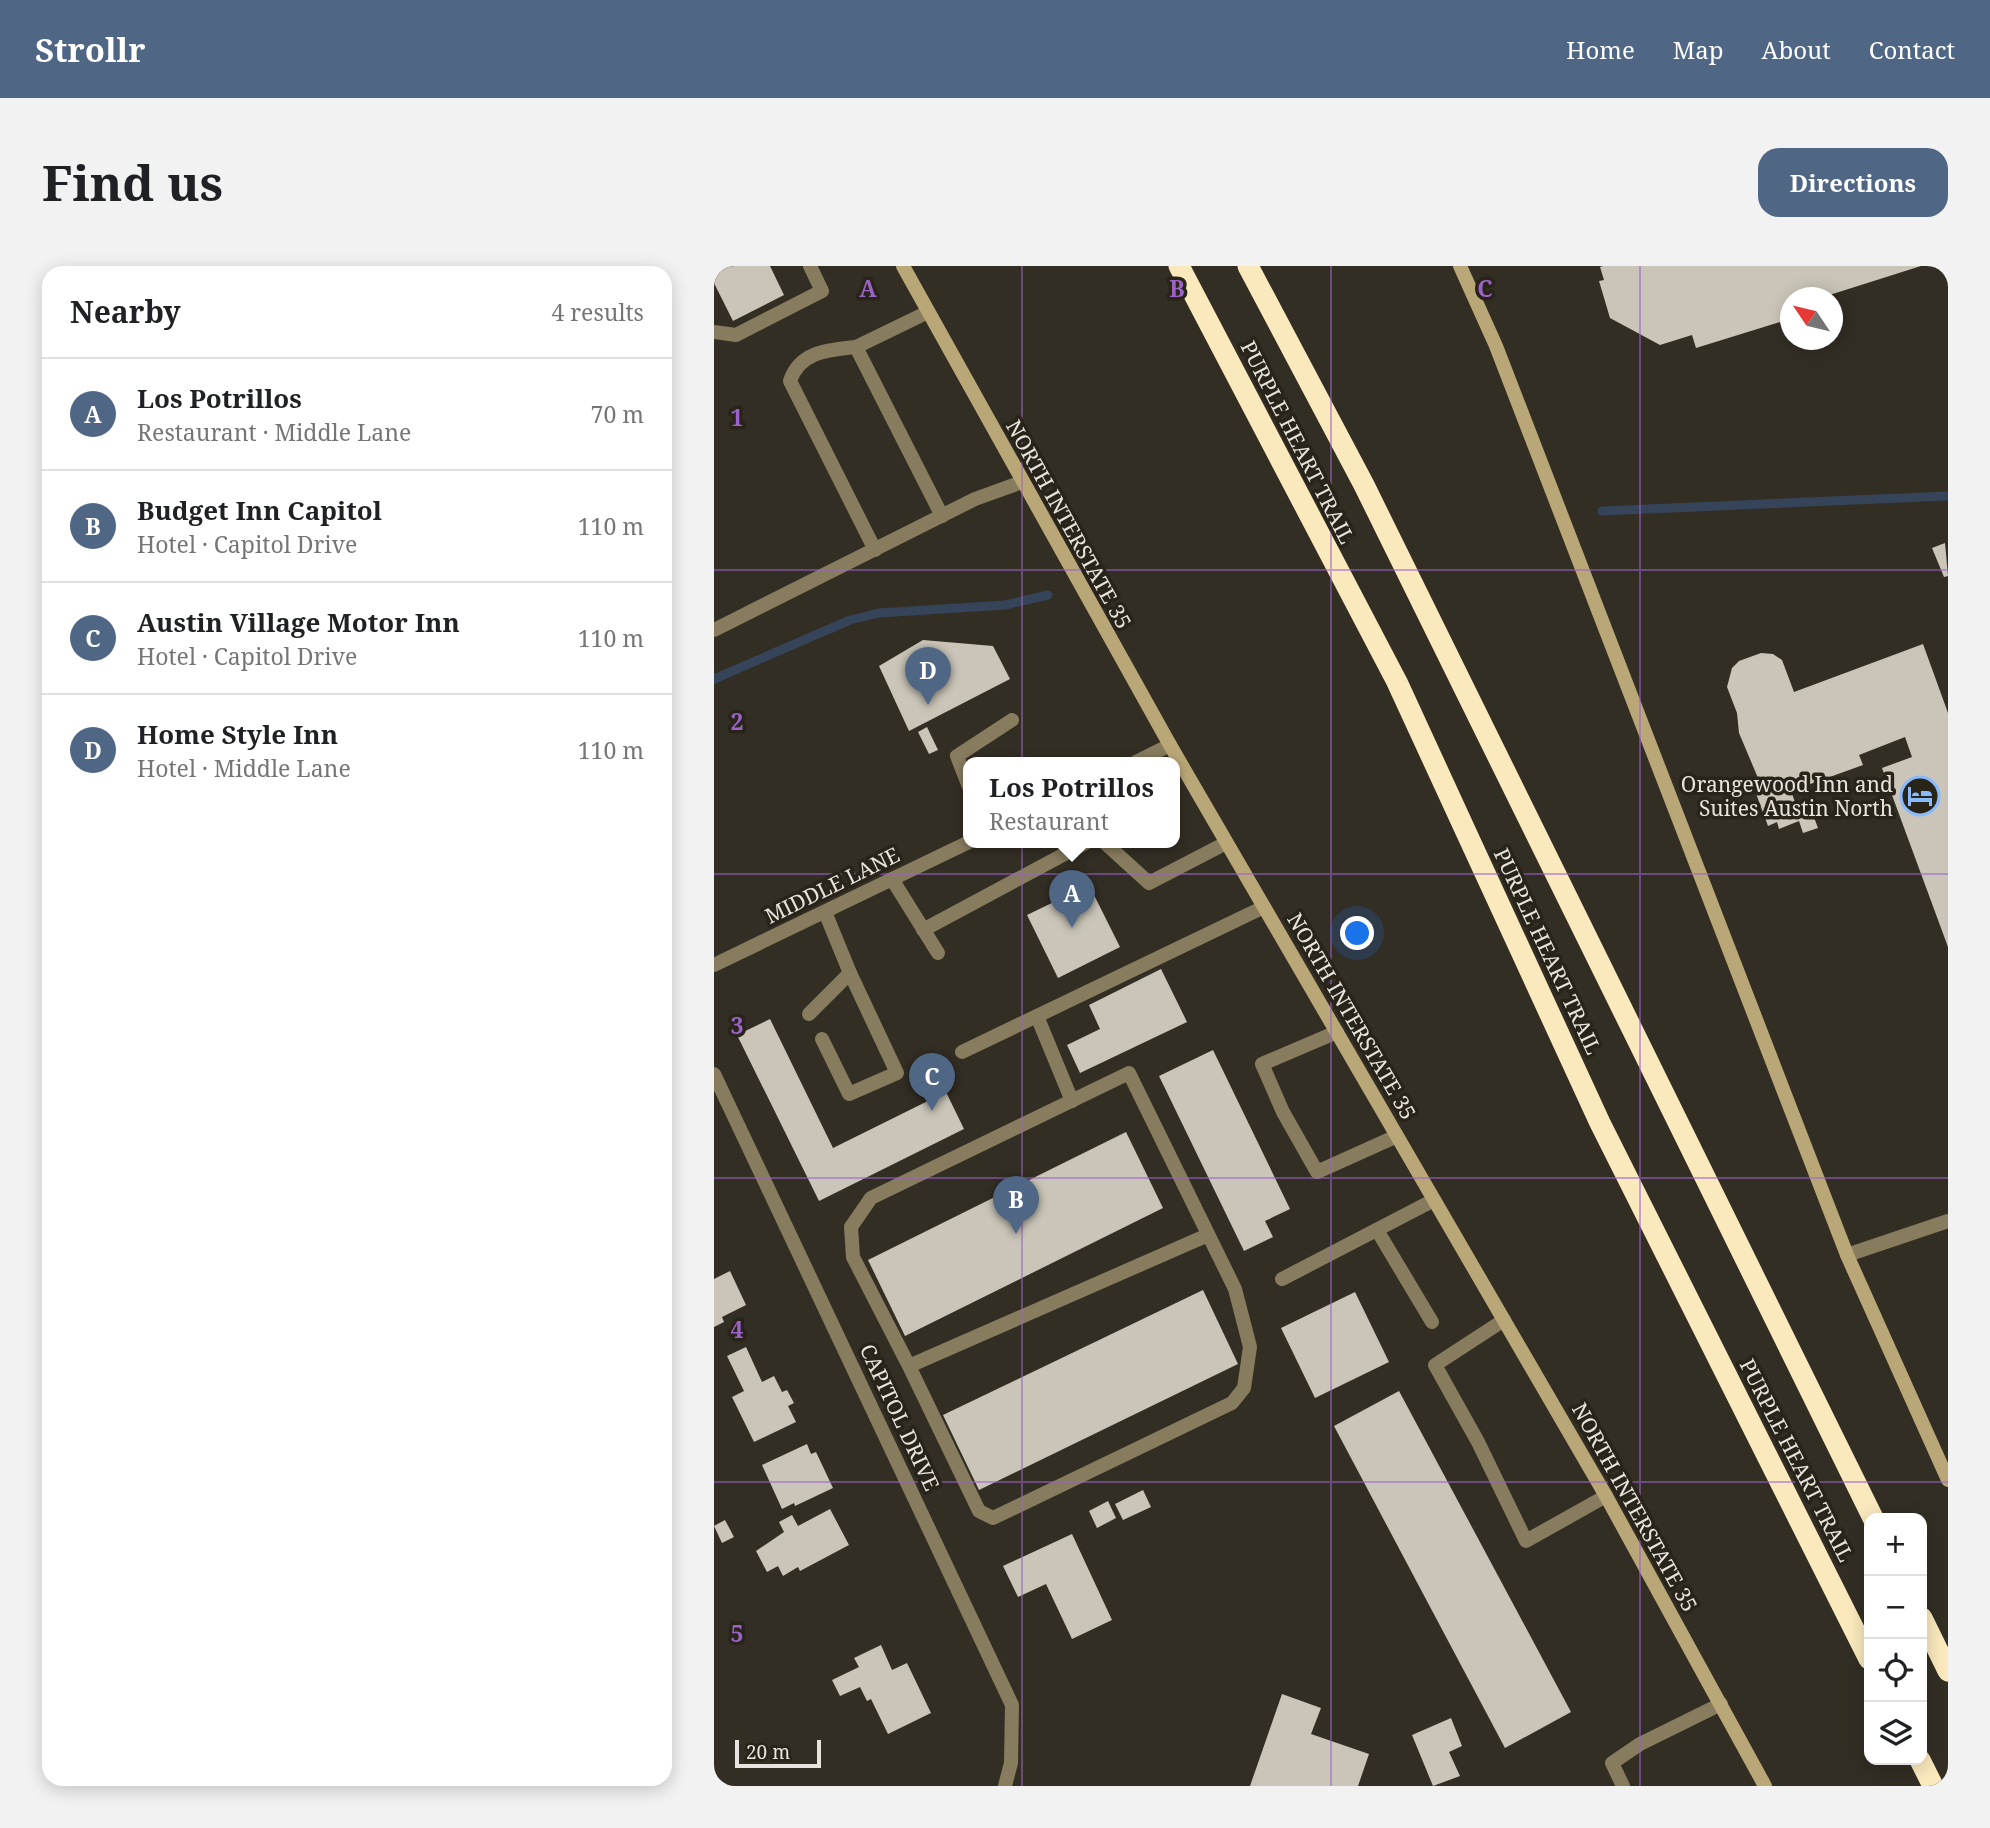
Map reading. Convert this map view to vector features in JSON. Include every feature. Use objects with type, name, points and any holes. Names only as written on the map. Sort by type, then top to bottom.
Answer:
[{"type":"highway","name":"PURPLE HEART TRAIL","points":[[1179,266],[1397,682],[1600,1123],[1864,1649]]},
{"type":"highway","name":"PURPLE HEART TRAIL","points":[[1248,266],[1370,497],[1871,1513]]},
{"type":"highway","points":[[1927,1628],[1948,1671]]},
{"type":"highway","points":[[1922,1765],[1933,1786]]},
{"type":"main road","name":"NORTH INTERSTATE 35","points":[[902,266],[1177,757]]},
{"type":"main road","points":[[1460,266],[1496,346],[1847,1255],[1948,1480]]},
{"type":"main road","name":"NORTH INTERSTATE 35","points":[[1180,762],[1606,1496],[1765,1786]]},
{"type":"street","points":[[714,332],[736,335],[822,291],[810,266]]},
{"type":"street","points":[[876,550],[790,382],[794,369],[816,351],[856,347],[926,313]]},
{"type":"street","points":[[856,347],[942,516]]},
{"type":"street","points":[[714,629],[975,499],[1022,482]]},
{"type":"street","points":[[963,772],[957,756],[1012,720]]},
{"type":"street","points":[[1146,757],[1170,745]]},
{"type":"street","points":[[1111,848],[1149,883],[1226,843]]},
{"type":"street","name":"MIDDLE LANE","points":[[714,965],[963,845]]},
{"type":"street","points":[[923,930],[1076,848]]},
{"type":"street","points":[[892,879],[938,953]]},
{"type":"street","points":[[962,1052],[1264,907]]},
{"type":"street","points":[[822,1039],[849,1094],[897,1073],[825,912]]},
{"type":"street","points":[[809,1014],[850,973]]},
{"type":"street","points":[[1037,1016],[1072,1101]]},
{"type":"street","points":[[1337,1032],[1262,1064],[1283,1112],[1317,1172],[1397,1136]]},
{"type":"street","name":"CAPITOL DRIVE","points":[[714,1073],[1013,1705],[1011,1763],[1005,1786]]},
{"type":"street","points":[[1129,1073],[1235,1289],[1250,1348],[1244,1388],[1232,1403],[993,1518],[979,1511],[853,1257],[852,1227],[871,1198],[1072,1101],[1129,1073]]},
{"type":"street","points":[[1282,1279],[1434,1200]]},
{"type":"street","points":[[1847,1255],[1947,1224]]},
{"type":"street","points":[[1377,1230],[1432,1322]]},
{"type":"street","points":[[909,1366],[1208,1235]]},
{"type":"street","points":[[1504,1320],[1435,1364],[1478,1442],[1526,1541],[1606,1496]]},
{"type":"street","points":[[1623,1786],[1612,1763],[1640,1744],[1721,1704]]},
{"type":"building","points":[[714,266],[770,266],[784,295],[733,321],[714,283]]},
{"type":"building","points":[[1921,266],[1843,291],[1843,287],[1780,287],[1780,322],[1696,348],[1692,335],[1660,345],[1610,318],[1599,281],[1604,280],[1600,267]]},
{"type":"building","points":[[1945,543],[1948,576],[1944,577],[1932,548]]},
{"type":"building","points":[[923,640],[993,646],[1010,679],[909,731],[879,666]]},
{"type":"building","name":"Orangewood Inn and Suites Austin North","points":[[1923,644],[1948,713],[1948,947],[1882,768],[1912,757],[1905,737],[1859,755],[1863,765],[1791,791],[1796,805],[1808,801],[1818,828],[1803,833],[1799,821],[1779,829],[1777,822],[1768,826],[1751,780],[1758,778],[1739,733],[1737,713],[1727,687],[1732,668],[1739,661],[1761,653],[1773,654],[1782,660],[1794,692]]},
{"type":"building","points":[[927,727],[938,750],[929,754],[918,732]]},
{"type":"building","points":[[1089,885],[1120,947],[1058,978],[1027,915]]},
{"type":"building","points":[[1161,969],[1187,1022],[1080,1073],[1067,1045],[1100,1029],[1089,1005]]},
{"type":"building","points":[[770,1019],[833,1148],[946,1092],[964,1129],[819,1201],[737,1035]]},
{"type":"building","points":[[1213,1050],[1290,1209],[1265,1221],[1273,1237],[1244,1251],[1159,1076]]},
{"type":"building","points":[[1126,1132],[1163,1208],[905,1336],[868,1260]]},
{"type":"building","points":[[730,1271],[746,1305],[722,1317],[724,1322],[714,1327],[714,1279]]},
{"type":"building","points":[[1203,1290],[1238,1364],[979,1490],[943,1415]]},
{"type":"building","points":[[1355,1292],[1389,1362],[1315,1398],[1281,1328]]},
{"type":"building","points":[[746,1347],[762,1382],[774,1376],[782,1392],[787,1390],[794,1403],[788,1406],[796,1422],[754,1442],[732,1397],[744,1391],[727,1356]]},
{"type":"building","points":[[1399,1391],[1571,1712],[1505,1748],[1334,1426]]},
{"type":"building","points":[[807,1444],[811,1454],[816,1452],[833,1488],[795,1506],[794,1503],[782,1509],[762,1465]]},
{"type":"building","points":[[1143,1490],[1151,1507],[1123,1520],[1115,1504]]},
{"type":"building","points":[[1108,1501],[1116,1518],[1097,1528],[1089,1511]]},
{"type":"building","points":[[830,1509],[849,1545],[800,1571],[798,1567],[783,1576],[778,1566],[767,1572],[756,1551],[784,1532],[779,1522],[792,1515],[798,1526]]},
{"type":"building","points":[[725,1520],[734,1537],[722,1543],[714,1526]]},
{"type":"building","points":[[1072,1534],[1112,1620],[1072,1639],[1046,1584],[1018,1597],[1003,1566]]},
{"type":"building","points":[[881,1645],[892,1670],[907,1663],[931,1713],[888,1734],[871,1699],[867,1701],[860,1687],[840,1696],[832,1680],[859,1667],[854,1658]]},
{"type":"building","points":[[1282,1694],[1321,1708],[1311,1734],[1369,1754],[1358,1786],[1250,1786]]},
{"type":"building","points":[[1451,1718],[1462,1746],[1449,1752],[1460,1776],[1433,1786],[1412,1735]]},
{"type":"waterway","points":[[1602,511],[1948,496]]},
{"type":"waterway","points":[[714,679],[850,620],[879,613],[1005,605],[1048,595]]},
{"type":"place","name":"Home Style Inn","points":[[928,705]]},
{"type":"place","name":"Orangewood Inn and Suites Austin North","points":[[1920,796]]},
{"type":"place","name":"Los Potrillos","points":[[1072,928]]},
{"type":"place","name":"Austin Village Motor Inn","points":[[932,1111]]},
{"type":"place","name":"Budget Inn Capitol","points":[[1016,1234]]}]
